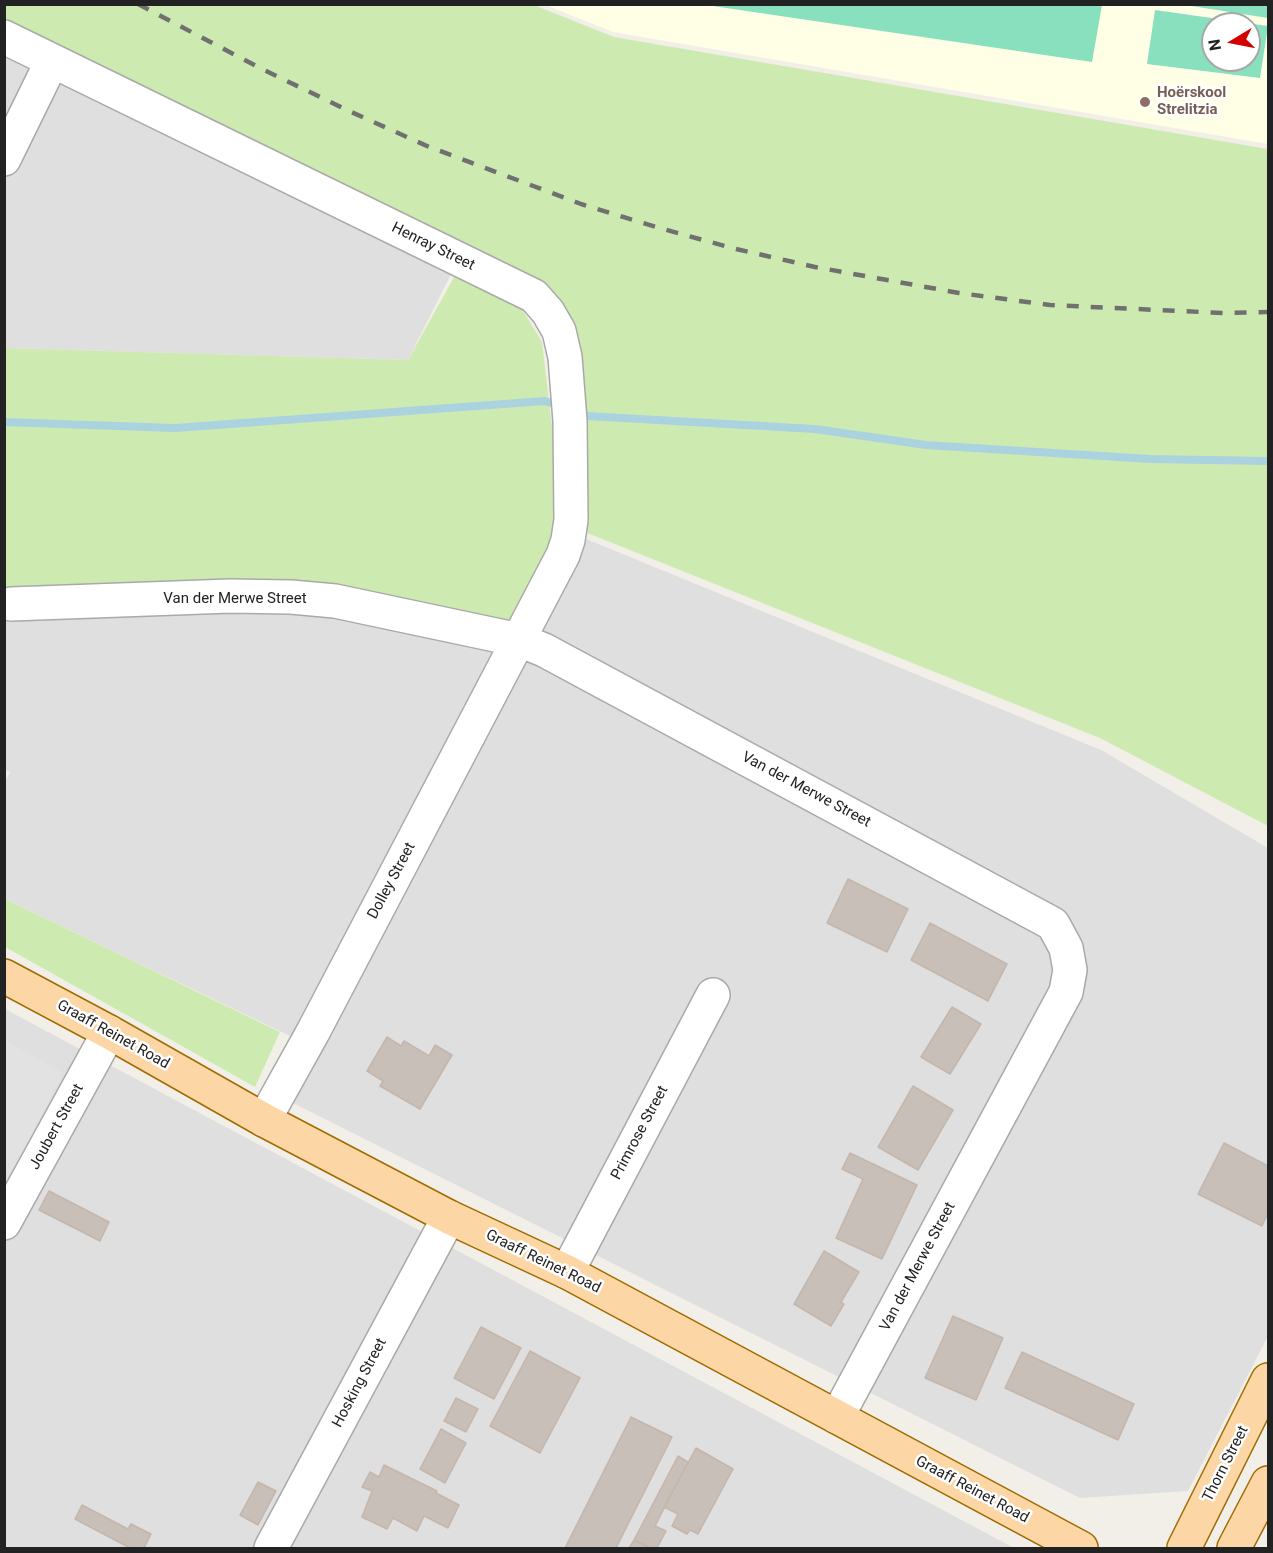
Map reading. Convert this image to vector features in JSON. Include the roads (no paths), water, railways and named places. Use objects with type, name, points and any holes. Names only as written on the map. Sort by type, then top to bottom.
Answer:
[{"type":"main road","name":"Graaff Reinet Road","points":[[4,976],[109,1032],[264,1120],[449,1217],[567,1272],[1081,1548]]},
{"type":"main road","name":"Thorn Street","points":[[1184,1548],[1269,1380]]},
{"type":"main road","points":[[1234,1548],[1269,1483]]},
{"type":"street","name":"Henray Street","points":[[4,38],[534,296],[548,312],[559,331],[565,357],[571,431],[571,520],[563,555],[519,640]]},
{"type":"street","points":[[4,159],[52,62]]},
{"type":"street","name":"Van der Merwe Street","points":[[11,604],[230,596],[291,597],[365,607],[519,640],[544,650],[1053,924],[1066,948],[1070,970],[1066,992],[837,1417]]},
{"type":"street","name":"Dolley Street","points":[[264,1120],[313,1032],[519,640]]},
{"type":"street","name":"Primrose Street","points":[[567,1272],[713,995]]},
{"type":"street","name":"Joubert Street","points":[[4,1223],[109,1032]]},
{"type":"street","name":"Hosking Street","points":[[271,1548],[449,1217]]},
{"type":"waterway","points":[[4,422],[175,428],[545,401],[551,403]]},
{"type":"waterway","points":[[587,416],[815,429],[926,445],[1150,459],[1268,461]]},
{"type":"railway","points":[[138,4],[260,68],[427,146],[581,204],[736,249],[815,267],[959,293],[1050,305],[1223,313],[1268,312]]},
{"type":"place","name":"Hoërskool Strelitzia","points":[[1145,102]]}]
